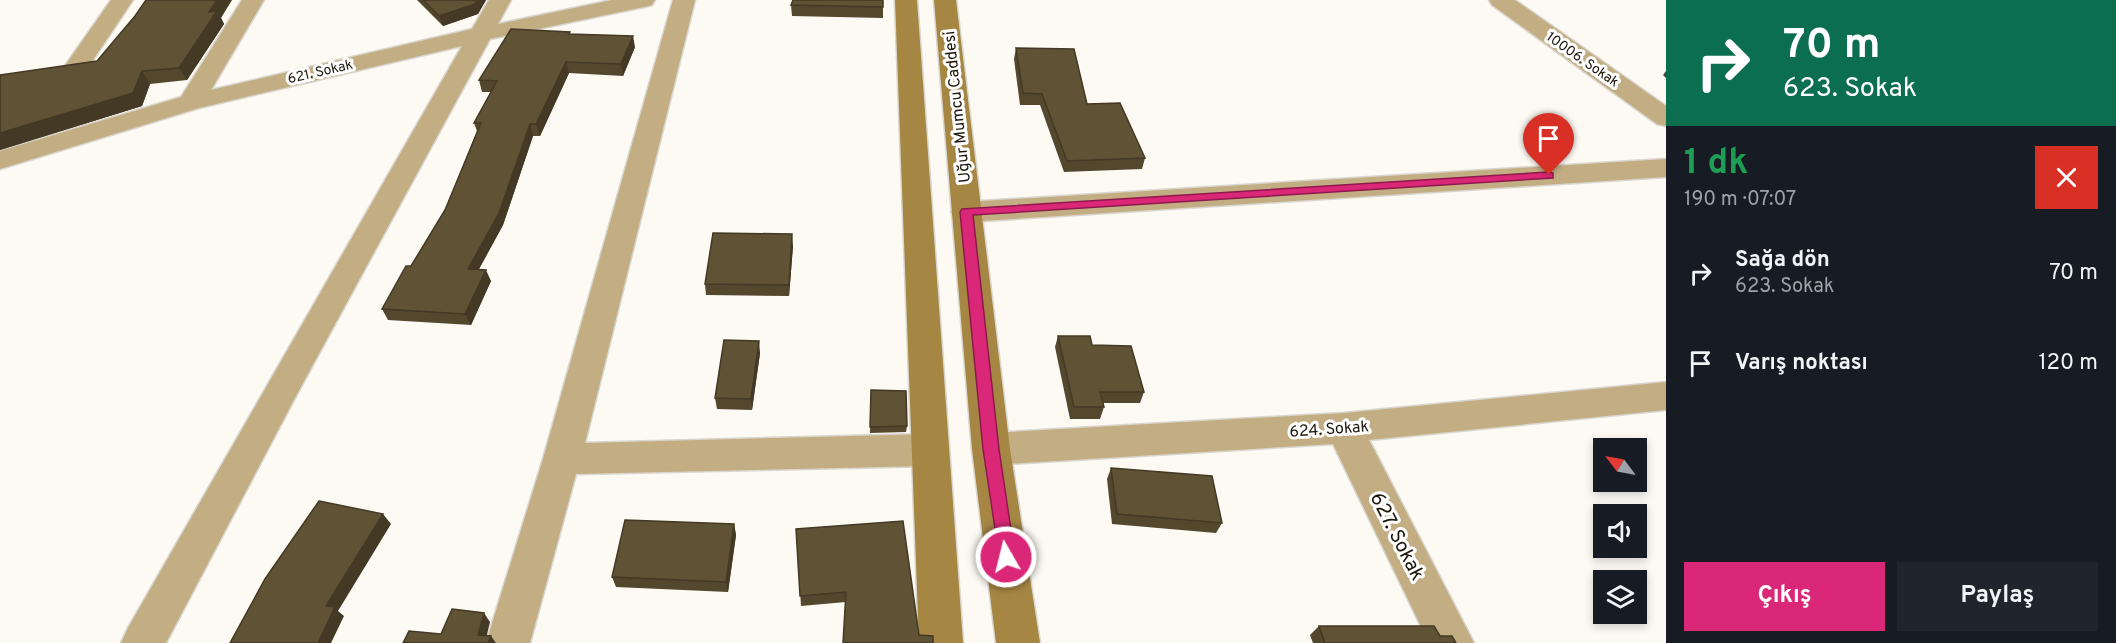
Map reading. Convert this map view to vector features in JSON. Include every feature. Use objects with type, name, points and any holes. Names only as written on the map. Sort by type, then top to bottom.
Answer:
[{"type":"street","points":[[74,70],[122,0]]},
{"type":"street","points":[[191,102],[253,0]]},
{"type":"street","points":[[143,643],[285,384],[501,0]]},
{"type":"street","name":"621. Sokak","points":[[0,160],[191,102],[482,34],[644,0]]},
{"type":"street","points":[[508,643],[562,459],[684,0]]},
{"type":"street","points":[[906,0],[941,643]]},
{"type":"street","name":"Uğur Mumcu Caddesi","points":[[945,0],[991,449],[1018,643]]},
{"type":"street","name":"10006. Sokak","points":[[1500,0],[1666,118]]},
{"type":"street","points":[[966,212],[1666,168]]},
{"type":"street","name":"624. Sokak","points":[[991,449],[1344,428],[1666,396]]},
{"type":"street","name":"627. Sokak","points":[[1344,428],[1452,643]]},
{"type":"street","points":[[562,459],[929,450]]},
{"type":"building","points":[[146,0],[217,0],[209,12],[217,11],[179,68],[142,71],[133,93],[0,133],[0,75],[97,61]]},
{"type":"building","points":[[423,0],[477,0],[475,4],[439,16]]},
{"type":"building","points":[[793,0],[883,0],[883,7],[791,5]]},
{"type":"building","points":[[511,29],[633,36],[621,64],[566,62],[536,124],[530,124],[499,213],[468,269],[486,270],[465,314],[382,309],[406,266],[411,266],[445,210],[481,123],[474,123],[497,81],[479,80]]},
{"type":"building","points":[[1016,48],[1074,49],[1087,104],[1120,103],[1145,158],[1067,161],[1042,94],[1023,93]]},
{"type":"building","points":[[713,233],[792,234],[789,285],[705,284]]},
{"type":"building","points":[[1058,336],[1090,336],[1092,345],[1131,346],[1144,392],[1100,392],[1104,407],[1074,407]]},
{"type":"building","points":[[724,340],[759,341],[751,399],[715,398]]},
{"type":"building","points":[[871,390],[906,391],[907,426],[870,427]]},
{"type":"building","points":[[1111,468],[1212,476],[1222,523],[1117,514]]},
{"type":"building","points":[[319,501],[383,514],[326,606],[335,607],[318,643],[230,643],[265,579]]},
{"type":"building","points":[[625,520],[734,524],[726,582],[612,577]]},
{"type":"building","points":[[903,521],[919,635],[933,636],[933,643],[843,643],[846,592],[800,596],[796,529]]},
{"type":"building","points":[[452,609],[484,613],[478,635],[491,636],[488,643],[403,643],[409,631],[441,634]]},
{"type":"building","points":[[1319,626],[1434,626],[1440,636],[1452,636],[1456,643],[1325,643]]},
{"type":"route","points":[[1006,557],[991,449],[966,212],[1549,175]]}]
